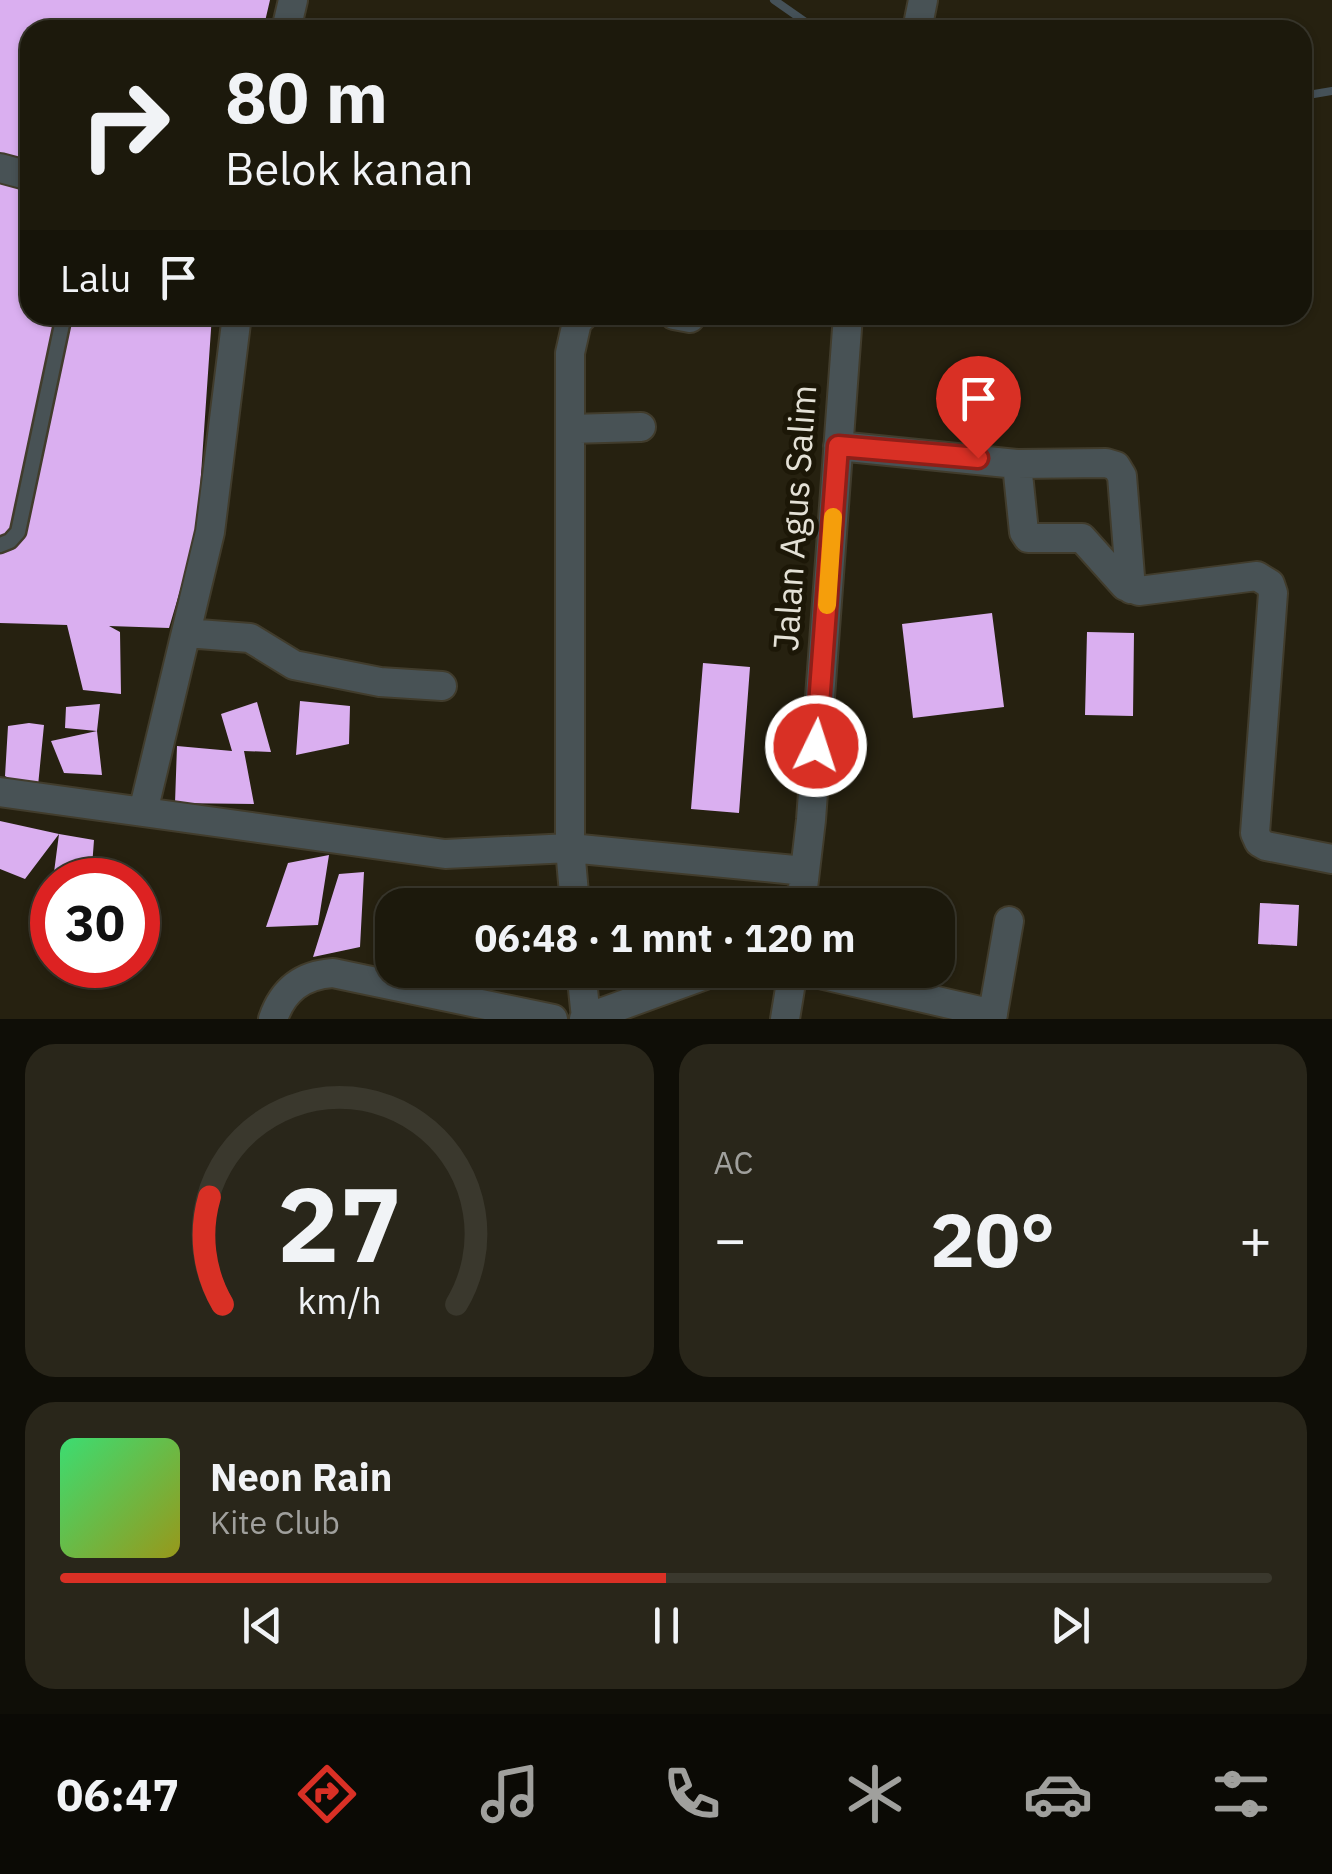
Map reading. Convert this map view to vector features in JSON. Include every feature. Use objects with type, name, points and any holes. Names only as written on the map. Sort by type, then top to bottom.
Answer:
[{"type":"street","points":[[143,812],[210,532],[236,325]]},
{"type":"street","points":[[574,888],[570,848],[570,353],[577,325]]},
{"type":"street","name":"Jalan Agus Salim","points":[[803,888],[847,325]]},
{"type":"street","points":[[570,428],[642,428]]},
{"type":"street","points":[[838,446],[1017,464],[1116,466],[1122,476],[1131,590]]},
{"type":"street","points":[[1017,464],[1024,532],[1028,538],[1082,538],[1131,590],[1257,576],[1270,584],[1273,593],[1255,834],[1266,846],[1332,859]]},
{"type":"street","points":[[186,633],[250,638],[294,665],[380,682],[442,686]]},
{"type":"street","points":[[0,792],[446,854],[570,848],[805,872]]},
{"type":"street","points":[[876,988],[992,1016],[1008,921]]},
{"type":"street","points":[[273,1019],[287,992],[300,981],[315,974],[333,973],[553,1019]]},
{"type":"street","points":[[583,988],[585,1019],[670,988]]},
{"type":"street","points":[[785,1019],[790,988]]},
{"type":"lane","points":[[0,545],[18,532],[62,325]]},
{"type":"building","points":[[0,0],[270,0],[265,20],[20,20],[20,325],[211,325],[197,533],[169,628],[109,626],[120,632],[121,694],[83,690],[67,625],[0,623]]},
{"type":"building","points":[[992,613],[1004,707],[913,718],[902,624]]},
{"type":"building","points":[[1087,632],[1134,633],[1133,716],[1085,715]]},
{"type":"building","points":[[703,663],[750,667],[739,813],[691,809]]},
{"type":"building","points":[[300,701],[350,706],[349,744],[296,755]]},
{"type":"building","points":[[257,702],[271,752],[244,751],[254,804],[175,803],[177,746],[232,751],[221,714]]},
{"type":"building","points":[[100,704],[97,731],[65,728],[66,707]]},
{"type":"building","points":[[44,725],[37,796],[5,776],[8,726]]},
{"type":"building","points":[[97,731],[102,775],[64,773],[51,741]]},
{"type":"building","points":[[0,821],[59,834],[41,858],[30,858],[30,872],[25,879],[0,869]]},
{"type":"building","points":[[59,834],[94,840],[93,858],[56,858]]},
{"type":"building","points":[[329,855],[318,925],[266,927],[288,863]]},
{"type":"building","points":[[364,872],[360,947],[313,957],[339,874]]},
{"type":"building","points":[[1260,903],[1299,905],[1297,946],[1258,944]]},
{"type":"waterway","points":[[774,0],[803,20]]},
{"type":"waterway","points":[[1312,94],[1332,91]]},
{"type":"slow traffic","points":[[827,605],[833,517]]},
{"type":"route","points":[[816,746],[838,446],[978,458]]}]
